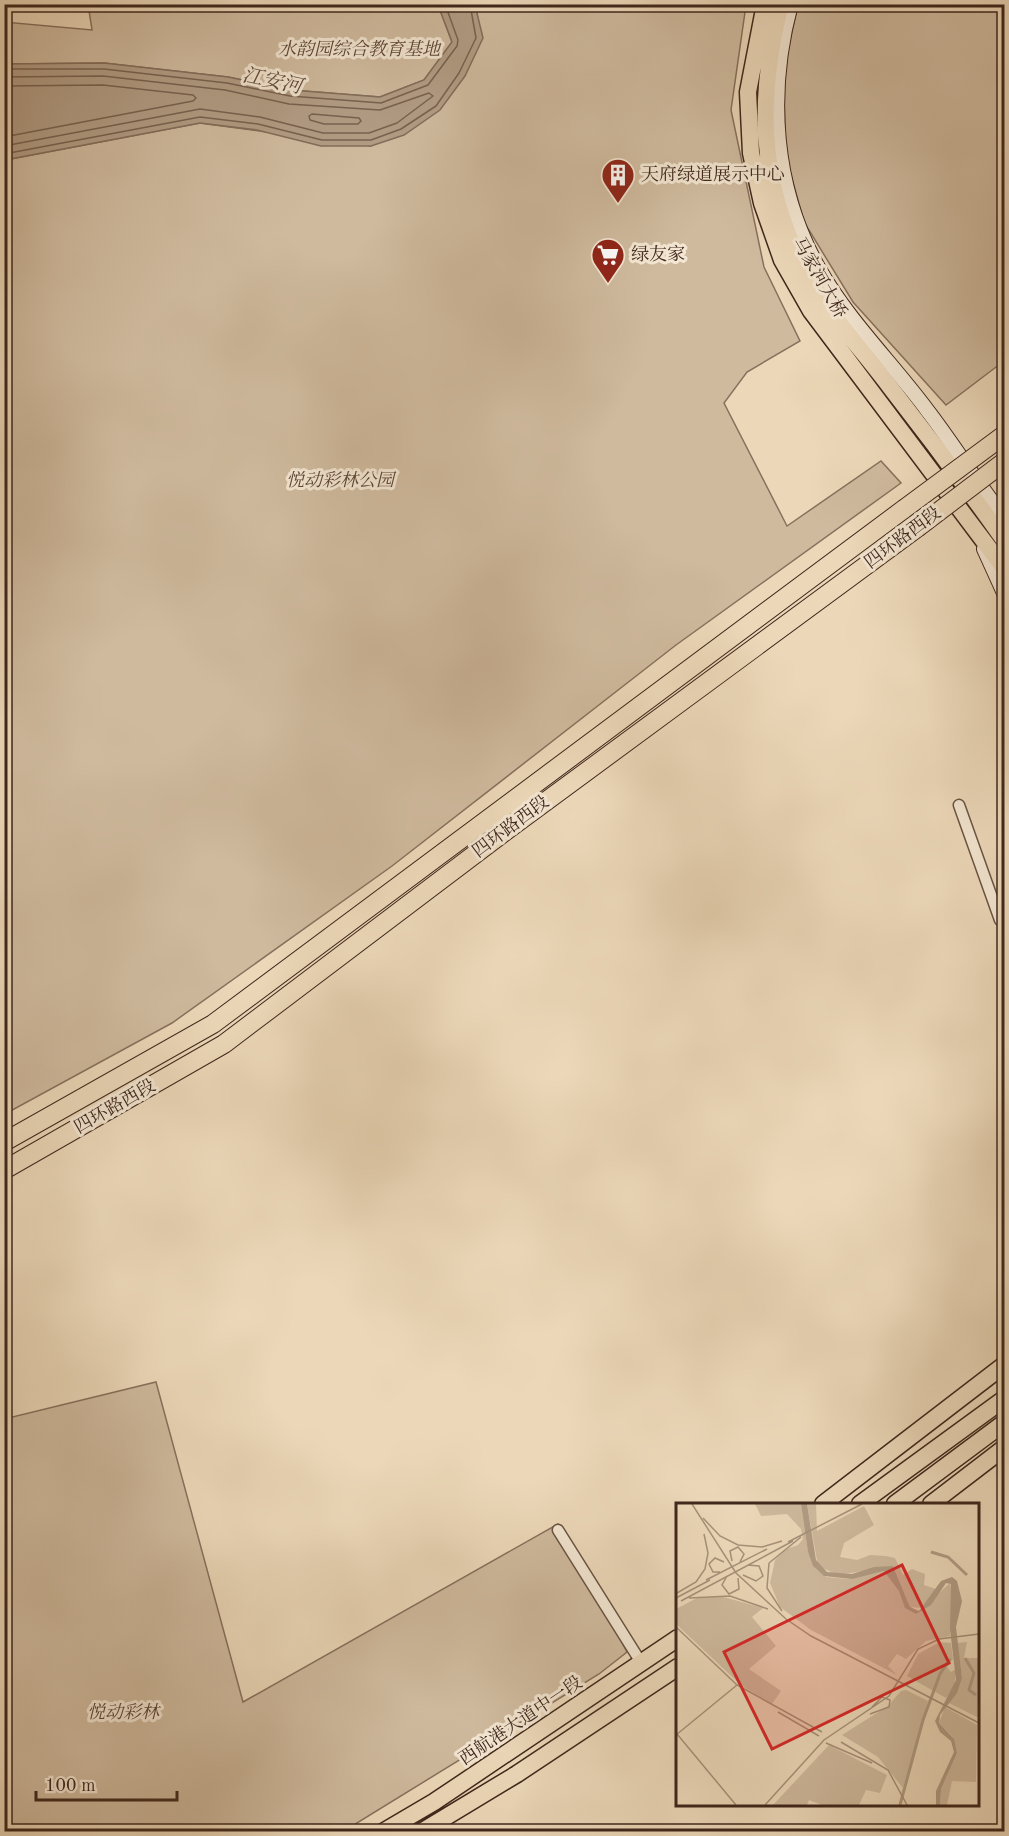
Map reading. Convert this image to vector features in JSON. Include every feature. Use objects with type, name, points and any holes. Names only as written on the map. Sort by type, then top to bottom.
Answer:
[{"type":"highway","name":"四环路西段","points":[[4,1142],[213,1024],[1005,435]]},
{"type":"highway","name":"四环路西段","points":[[4,1170],[224,1044],[517,822],[1005,462]]},
{"type":"highway","points":[[4,1131],[68,1104]]},
{"type":"main road","name":"马家河大桥","points":[[765,4],[748,92],[751,153],[762,203],[782,261],[821,325],[1005,568]]},
{"type":"main road","points":[[780,4],[770,47],[765,103],[766,153],[774,189],[800,261],[834,315],[999,521],[1005,540]]},
{"type":"main road","points":[[824,1503],[1005,1365]]},
{"type":"main road","points":[[861,1503],[1005,1399]]},
{"type":"main road","points":[[896,1503],[1005,1423]]},
{"type":"main road","points":[[933,1503],[1005,1448]]},
{"type":"main road","name":"西航港大道中一段","points":[[383,1832],[434,1802],[676,1639]]},
{"type":"main road","points":[[421,1832],[518,1774],[676,1668]]},
{"type":"street","points":[[791,4],[776,82],[777,134],[788,192],[806,243],[839,299],[927,410],[999,521]]},
{"type":"street","points":[[974,528],[1005,593]]},
{"type":"street","points":[[959,805],[1000,920],[1005,919]]},
{"type":"street","points":[[558,1530],[642,1664]]},
{"type":"green space","name":"水韵园综合教育基地","points":[[88,4],[438,4],[452,42],[424,80],[380,97],[291,90],[228,77],[104,63],[5,64],[4,22],[92,30]]},
{"type":"green space","name":"悦动彩林公园","points":[[475,5],[746,5],[731,110],[764,267],[800,341],[747,372],[724,403],[787,526],[881,461],[901,483],[676,645],[392,866],[172,1023],[5,1114],[5,160],[200,123],[371,146],[482,39]]},
{"type":"green space","points":[[798,5],[1004,5],[1004,361],[946,405],[853,302],[804,222],[786,157],[783,71]]},
{"type":"green space","name":"悦动彩林","points":[[156,1382],[243,1702],[558,1524],[627,1652],[599,1674],[344,1831],[5,1831],[4,1419]]},
{"type":"water","points":[[438,5],[475,5],[483,38],[465,76],[440,110],[404,135],[371,146],[321,146],[257,130],[200,123],[5,160],[5,64],[104,63],[228,77],[291,90],[380,97],[424,80],[452,42]]},
{"type":"waterway","points":[[997,4],[1004,18]]},
{"type":"place","name":"天府绿道展示中心","points":[[618,204]]},
{"type":"place","name":"绿友家","points":[[608,284]]},
{"type":"water label","name":"江安河","points":[[272,82]]}]
